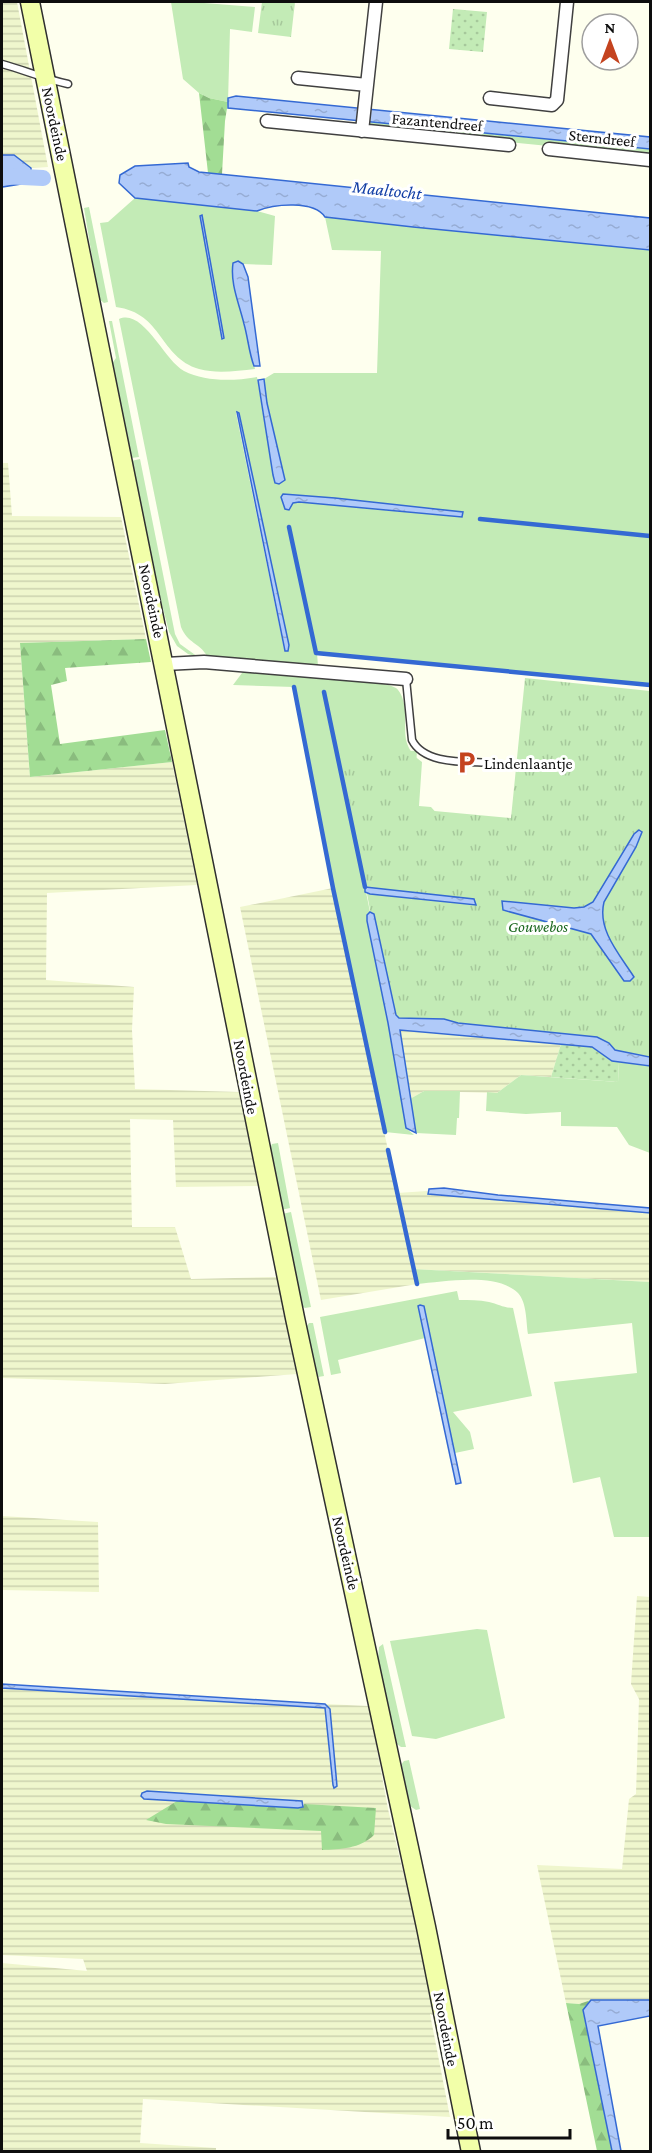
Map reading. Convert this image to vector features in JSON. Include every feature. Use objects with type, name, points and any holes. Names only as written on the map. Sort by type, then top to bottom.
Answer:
[{"type":"main road","name":"Noordeinde","points":[[30,2],[295,1318],[404,1822],[471,2151]]},
{"type":"street","points":[[362,127],[376,2]]},
{"type":"street","points":[[490,98],[552,105],[557,100],[567,2]]},
{"type":"street","points":[[298,78],[367,85]]},
{"type":"street","name":"Fazantendreef","points":[[267,121],[362,127],[509,145]]},
{"type":"street","name":"Sterndreef","points":[[549,149],[651,160]]},
{"type":"street","points":[[165,664],[204,663],[406,679]]},
{"type":"lane","points":[[2,64],[31,72],[45,80],[68,84]]},
{"type":"lane","points":[[406,679],[412,740],[416,748],[430,756],[445,759],[493,763]]},
{"type":"green space","points":[[2,2],[17,2],[48,167],[31,168],[14,155],[2,155]]},
{"type":"green space","points":[[171,2],[203,2],[255,7],[252,32],[230,29],[228,102],[209,98],[199,93],[183,79]]},
{"type":"green space","points":[[262,2],[295,2],[291,37],[258,33]]},
{"type":"green space","points":[[453,9],[487,12],[483,52],[449,49]]},
{"type":"green space","points":[[199,93],[209,98],[228,102],[222,174],[208,173]]},
{"type":"green space","points":[[366,122],[650,149],[650,156],[367,128]]},
{"type":"green space","points":[[135,198],[257,211],[275,216],[272,265],[243,264],[238,261],[245,326],[255,369],[220,372],[199,369],[176,355],[143,318],[131,311],[116,307],[100,223],[108,222]]},
{"type":"green space","points":[[89,207],[108,302],[104,303],[99,299],[84,208]]},
{"type":"green space","points":[[325,217],[650,250],[650,685],[317,653],[318,666],[207,656],[184,633],[119,319],[128,318],[136,321],[145,328],[176,365],[192,375],[220,380],[257,377],[273,475],[264,379],[274,373],[377,373],[381,251],[332,250]],"holes":[[[236,413],[239,413],[289,649],[284,649]],[[283,494],[295,496],[462,517],[299,502],[290,506]]]},
{"type":"green space","points":[[109,321],[112,321],[139,457],[131,458],[111,365],[116,358]]},
{"type":"green space","points":[[140,459],[175,634],[180,644],[198,657],[188,654],[177,646],[169,632],[131,461]]},
{"type":"green space","points":[[2,463],[8,463],[12,516],[121,517],[146,639],[20,643],[30,777],[172,762],[197,885],[47,893],[46,980],[134,987],[132,1030],[135,1089],[239,1092],[258,1186],[176,1187],[173,1120],[130,1119],[132,1227],[175,1227],[191,1279],[277,1277],[297,1374],[165,1384],[2,1378]]},
{"type":"green space","points":[[146,639],[151,662],[65,668],[67,681],[51,685],[60,744],[165,730],[172,762],[30,777],[20,643]]},
{"type":"green space","points":[[245,669],[349,678],[387,684],[396,688],[404,704],[407,742],[414,755],[422,762],[419,806],[431,807],[508,892],[650,1024],[650,1057],[615,1050],[608,1043],[366,892],[370,912],[367,915],[367,921],[406,1128],[414,1135],[385,1132],[333,888],[294,687],[233,685]]},
{"type":"green space","name":"Gouwebos","points":[[525,678],[650,691],[650,1052],[393,1020],[379,958],[340,749],[417,751],[413,809],[511,818]]},
{"type":"green space","points":[[333,888],[397,1193],[427,1191],[428,1194],[650,1213],[650,1282],[414,1269],[417,1284],[321,1300],[240,907]]},
{"type":"green space","points":[[399,1030],[561,1044],[551,1077],[521,1075],[497,1093],[424,1091],[410,1099]]},
{"type":"green space","points":[[561,1044],[592,1047],[612,1061],[619,1062],[618,1082],[551,1077]]},
{"type":"green space","points":[[619,1062],[649,1066],[650,1064],[650,1153],[629,1145],[617,1127],[561,1126],[561,1112],[526,1114],[486,1111],[487,1092],[497,1093],[521,1075],[618,1082]]},
{"type":"green space","points":[[424,1091],[460,1091],[456,1135],[416,1133],[410,1099]]},
{"type":"green space","points":[[278,1143],[290,1208],[281,1210],[269,1150],[272,1144]]},
{"type":"green space","points":[[291,1212],[311,1307],[305,1308],[300,1305],[282,1214]]},
{"type":"green space","points":[[413,1269],[650,1282],[650,1537],[614,1537],[600,1477],[573,1483],[554,1382],[637,1373],[632,1323],[528,1334],[526,1312],[521,1297],[509,1287],[484,1280],[417,1284]]},
{"type":"green space","points":[[457,1291],[459,1300],[485,1301],[513,1308],[532,1396],[453,1412],[470,1432],[474,1449],[455,1453],[418,1306],[425,1338],[338,1360],[341,1373],[331,1375],[320,1317]]},
{"type":"green space","points":[[309,1323],[313,1323],[324,1376],[318,1377],[314,1374],[305,1329]]},
{"type":"green space","points":[[2,1516],[98,1522],[99,1592],[2,1590]]},
{"type":"green space","points":[[637,1596],[650,1597],[650,2000],[591,2000],[579,2004],[566,2003],[537,1865],[622,1869],[629,1799],[636,1794],[639,1699],[631,1684]]},
{"type":"green space","points":[[477,1629],[487,1630],[505,1718],[436,1739],[412,1736],[390,1641]]},
{"type":"green space","points":[[383,1644],[406,1747],[397,1744],[378,1660],[379,1647]]},
{"type":"green space","points":[[2,1688],[326,1708],[334,1787],[337,1785],[330,1709],[325,1704],[369,1706],[388,1809],[425,1964],[435,2016],[430,2014],[450,2117],[143,2099],[140,2143],[216,2148],[216,2151],[2,2151],[2,1963],[87,1971],[83,1959],[2,1955]],"holes":[[[147,1791],[302,1801],[303,1807],[298,1808],[144,1799]]]},
{"type":"green space","points":[[409,1760],[420,1809],[416,1810],[410,1806],[401,1765],[404,1761]]},
{"type":"green space","points":[[177,1801],[298,1808],[303,1807],[304,1804],[376,1808],[374,1835],[356,1846],[322,1850],[321,1831],[166,1824],[146,1820]]},
{"type":"green space","points":[[591,2000],[583,2011],[612,2151],[597,2151],[566,2003],[579,2004]]},
{"type":"water","points":[[236,96],[650,137],[650,149],[228,108],[228,98]]},
{"type":"water","points":[[2,155],[14,155],[31,168],[31,178],[21,184],[2,187]]},
{"type":"water","points":[[188,163],[189,167],[199,172],[650,218],[650,250],[325,217],[312,208],[303,206],[283,205],[257,211],[135,198],[119,183],[120,175],[135,166]]},
{"type":"water","points":[[202,215],[224,338],[222,339],[200,216]]},
{"type":"water","points":[[238,261],[243,264],[248,277],[260,366],[254,366],[252,361],[234,286],[233,263]]},
{"type":"water","points":[[264,379],[267,403],[285,480],[279,484],[275,483],[273,475],[258,380]]},
{"type":"water","points":[[237,412],[289,645],[288,651],[285,651]]},
{"type":"water","points":[[283,494],[463,512],[462,517],[299,502],[293,503],[289,510],[285,509],[281,497]]},
{"type":"water","points":[[639,830],[642,832],[636,847],[604,902],[603,912],[611,942],[634,977],[630,981],[624,981],[591,934],[503,910],[502,901],[574,908],[584,907],[593,902],[634,834]]},
{"type":"water","points":[[365,887],[474,899],[476,905],[370,894],[365,892]]},
{"type":"water","points":[[370,912],[374,914],[396,1015],[399,1018],[444,1019],[458,1023],[597,1037],[609,1043],[615,1050],[650,1057],[650,1066],[612,1061],[592,1047],[400,1030],[416,1133],[406,1128],[367,921],[367,915]]},
{"type":"water","points":[[444,1188],[650,1208],[650,1213],[428,1194],[429,1189]]},
{"type":"water","points":[[418,1306],[424,1306],[461,1483],[456,1484]]},
{"type":"water","points":[[2,1684],[325,1704],[330,1709],[337,1786],[334,1788],[333,1785],[325,1708],[2,1688]]},
{"type":"water","points":[[147,1791],[302,1801],[303,1807],[144,1799],[141,1796],[142,1793]]},
{"type":"water","points":[[591,2000],[650,2000],[650,2016],[598,2026],[621,2151],[612,2151],[583,2010]]},
{"type":"waterway","name":"Maaltocht","points":[[2,176],[43,178]]},
{"type":"waterway","points":[[480,519],[650,536]]},
{"type":"waterway","points":[[289,527],[316,653],[650,685]]},
{"type":"waterway","points":[[294,687],[333,888],[385,1132]]},
{"type":"waterway","points":[[324,692],[365,887]]},
{"type":"waterway","points":[[388,1150],[417,1284]]},
{"type":"place","name":"Lindenlaantje","points":[[466,763]]}]
